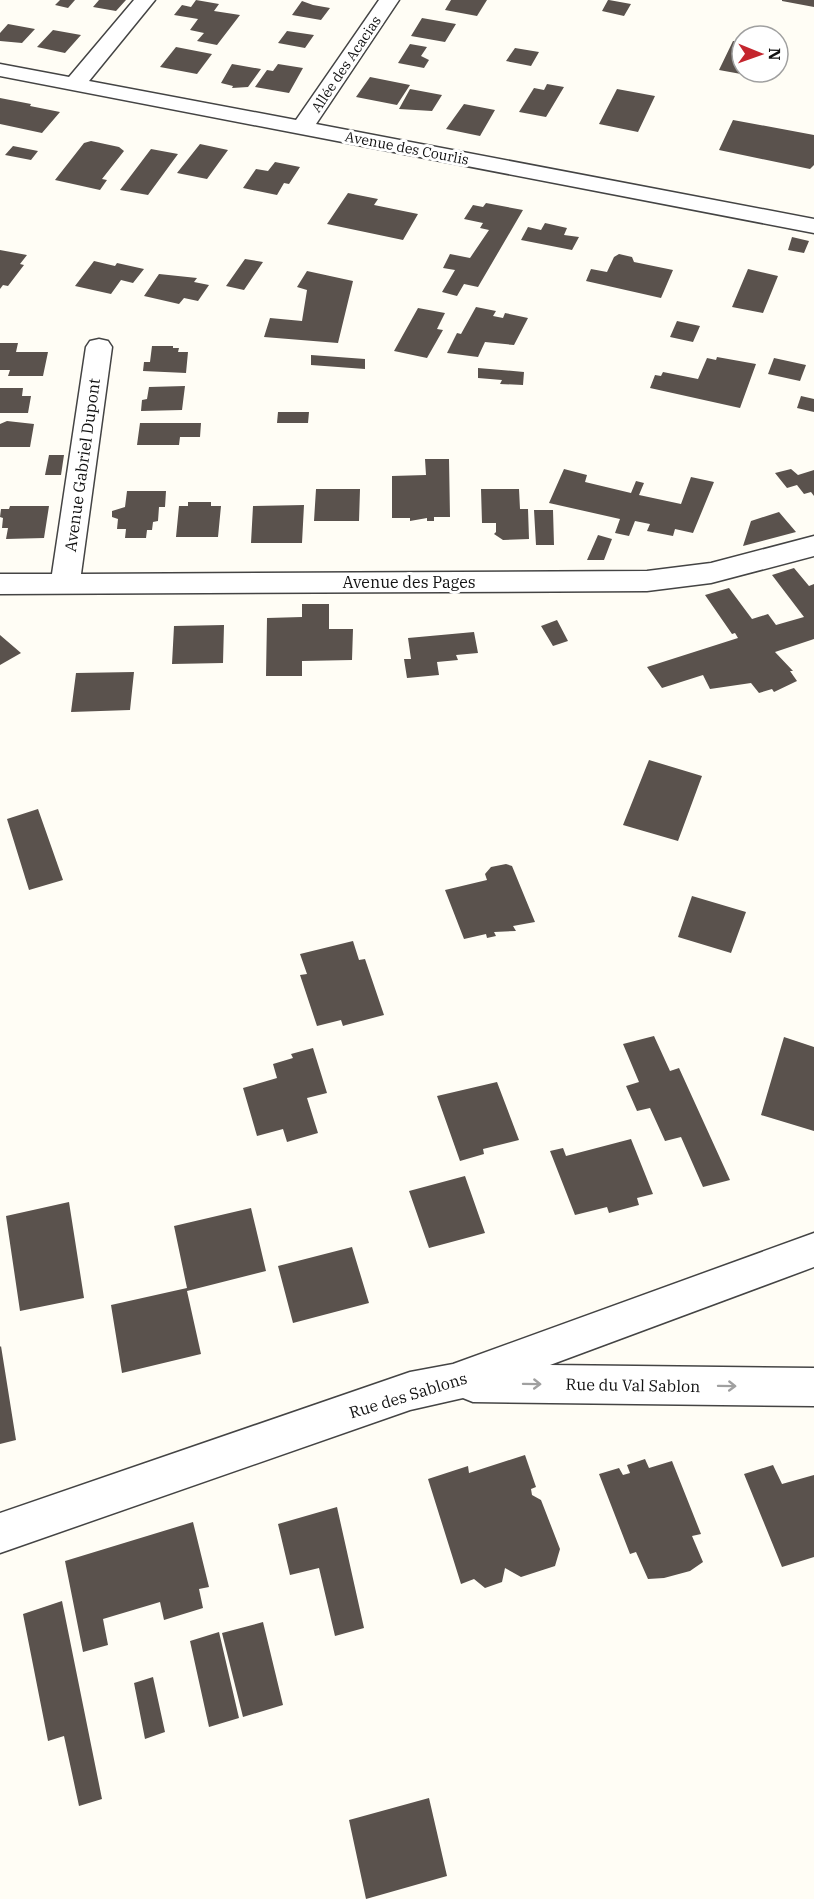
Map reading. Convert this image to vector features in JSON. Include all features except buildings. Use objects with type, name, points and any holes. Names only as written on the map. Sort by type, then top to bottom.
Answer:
[{"type":"street","points":[[75,84],[145,0]]},
{"type":"street","name":"Allée des Acacias","points":[[302,128],[389,0]]},
{"type":"street","name":"Avenue des Courlis","points":[[0,70],[814,226]]},
{"type":"street","name":"Avenue Gabriel Dupont","points":[[65,584],[99,347]]},
{"type":"street","name":"Avenue des Pages","points":[[0,584],[688,579],[732,571],[814,546]]},
{"type":"street","name":"Rue des Sablons","points":[[0,1533],[410,1391],[453,1383],[814,1250]]},
{"type":"street","name":"Rue du Val Sablon","points":[[453,1383],[814,1387]]}]
